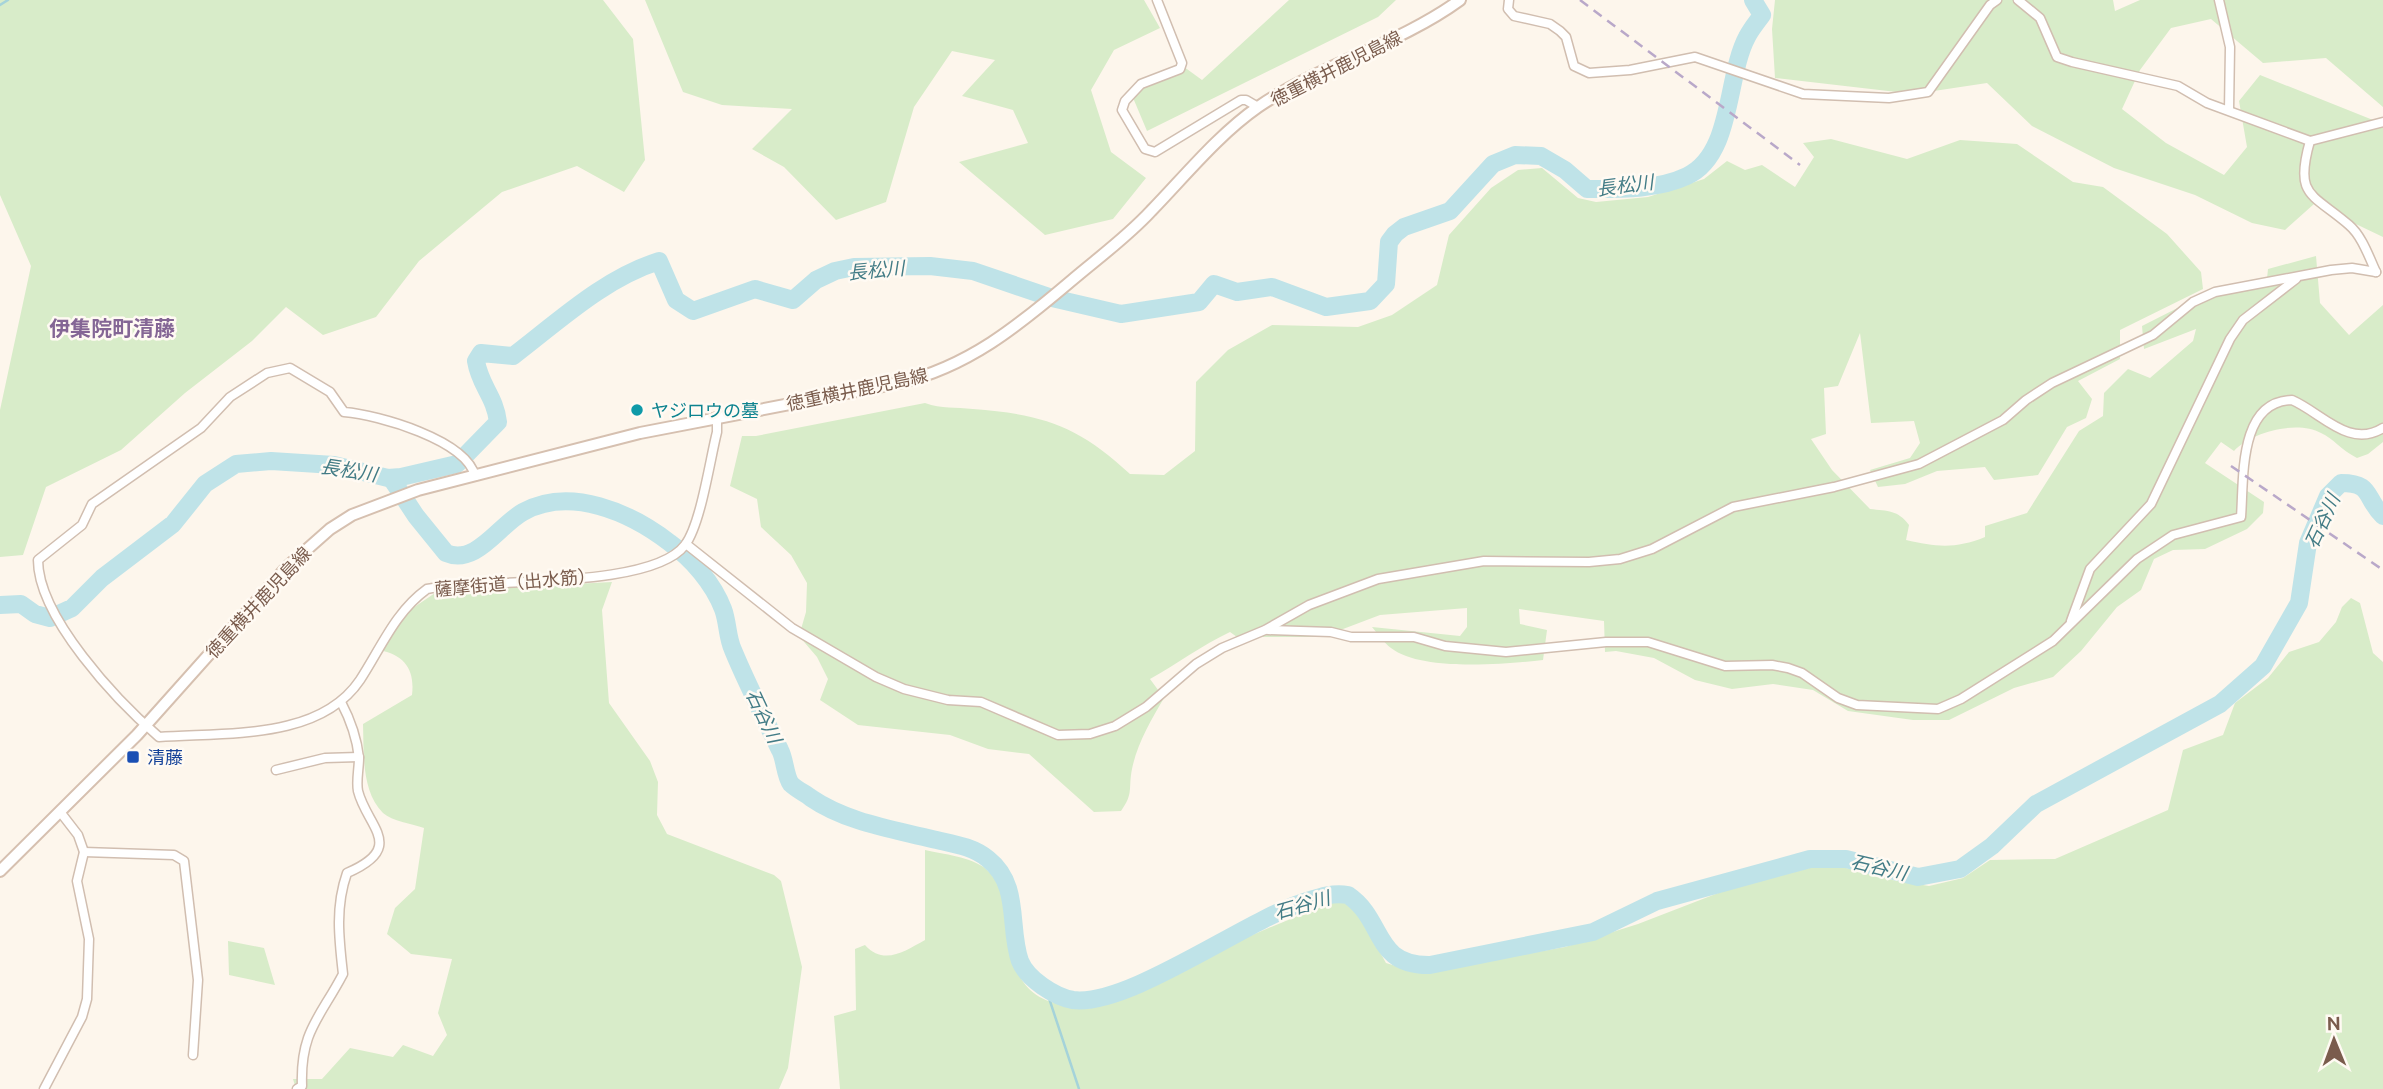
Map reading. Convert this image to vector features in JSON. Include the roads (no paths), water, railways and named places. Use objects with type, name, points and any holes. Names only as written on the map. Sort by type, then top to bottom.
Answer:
[{"type":"main road","name":"徳重横井鹿児島線","points":[[0,871],[146,726],[310,545],[352,515],[392,498],[640,433],[926,376],[979,352],[1040,308],[1140,223],[1218,141],[1258,107],[1284,91],[1425,23],[1460,0]]},
{"type":"street","points":[[1157,0],[1182,62],[1180,69],[1141,84],[1125,102],[1122,110],[1124,117],[1145,149],[1155,152],[1241,100],[1258,107]]},
{"type":"street","points":[[1509,0],[1508,9],[1514,16],[1550,24],[1560,31],[1566,37],[1571,60],[1582,71],[1630,70],[1695,57],[1803,94],[1825,97],[1918,95],[1927,92],[1990,5],[1997,0]]},
{"type":"street","points":[[2018,0],[2040,18],[2057,57],[2178,86],[2207,103],[2310,141],[2383,121]]},
{"type":"street","points":[[2220,0],[2230,47],[2229,110]]},
{"type":"street","points":[[686,544],[792,628],[876,677],[904,689],[948,700],[981,702],[1058,734],[1090,734],[1115,726],[1146,707],[1196,664],[1222,648],[1309,605],[1378,579],[1484,561],[1589,562],[1619,559],[1652,548],[1733,507],[1834,487],[1919,464],[2003,419],[2052,383],[2152,335],[2193,302],[2215,292],[2352,268],[2376,272],[2351,226],[2318,202],[2306,189],[2303,167],[2310,141]]},
{"type":"street","points":[[2071,622],[2090,569],[2151,504],[2230,339],[2243,320],[2298,278]]},
{"type":"street","points":[[146,726],[58,623],[41,585],[38,560],[82,525],[92,503],[201,428],[230,397],[267,373],[290,368],[330,392],[344,412],[364,414],[375,420],[415,430],[462,454],[470,462],[475,477]]},
{"type":"street","points":[[1265,629],[1331,632],[1351,637],[1414,637],[1445,646],[1506,652],[1606,642],[1647,642],[1725,666],[1772,665],[1788,668],[1802,673],[1838,698],[1857,705],[1938,709],[1961,699],[2053,641],[2137,559],[2173,535],[2241,517],[2249,433],[2268,409],[2281,401],[2292,400],[2353,436],[2365,435],[2383,428]]},
{"type":"street","name":"薩摩街道（出水筋）","points":[[146,726],[159,737],[285,727],[318,715],[341,702],[355,688],[398,615],[427,589],[593,578],[632,570],[675,554],[686,544],[693,528],[717,432],[717,416]]},
{"type":"street","points":[[297,1089],[302,1086],[301,1056],[320,1010],[343,974],[338,934],[342,888],[347,873],[365,865],[376,855],[379,830],[358,791],[359,757],[350,720],[341,702]]},
{"type":"street","points":[[276,770],[325,758],[359,757]]},
{"type":"street","points":[[44,1089],[82,1017],[87,999],[89,939],[77,881],[84,852],[78,835],[61,813]]},
{"type":"street","points":[[84,852],[174,855],[184,861],[198,981],[193,1055]]},
{"type":"waterway","points":[[0,5],[8,0]]},
{"type":"waterway","name":"長松川","points":[[0,605],[21,604],[35,614],[50,618],[72,608],[102,578],[173,524],[205,484],[236,464],[271,461],[334,465],[388,478],[457,464],[498,422],[494,405],[478,370],[476,361],[481,353],[513,356],[600,290],[659,261],[676,300],[693,311],[755,289],[793,300],[816,280],[835,271],[854,267],[930,266],[973,271],[1052,298],[1121,314],[1199,302],[1214,284],[1237,292],[1272,287],[1326,307],[1370,301],[1386,284],[1389,242],[1395,234],[1404,227],[1450,211],[1493,164],[1515,155],[1541,156],[1565,170],[1587,189],[1638,188],[1664,184],[1687,176],[1702,166],[1721,133],[1740,53],[1762,15],[1753,0]]},
{"type":"waterway","name":"石谷川","points":[[391,478],[416,516],[446,553],[457,556],[477,549],[523,512],[560,502],[580,502],[618,513],[637,521],[670,543],[701,572],[719,599],[731,645],[782,754],[791,784],[825,806],[854,819],[962,846],[988,859],[1005,881],[1012,907],[1017,948],[1024,968],[1042,986],[1073,1000],[1096,999],[1123,991],[1185,962],[1276,913],[1330,895],[1348,895],[1360,905],[1381,940],[1398,958],[1430,965],[1593,932],[1657,901],[1810,859],[1846,859],[1918,877],[1960,869],[1992,846],[2036,804],[2220,704],[2263,666],[2299,603],[2308,543],[2328,496],[2341,483],[2363,488],[2383,516]]},
{"type":"waterway","points":[[1046,989],[1079,1089]]},
{"type":"railway","points":[[1580,0],[1800,165]]},
{"type":"railway","points":[[2231,466],[2383,570]]},
{"type":"place","name":"ヤジロウの墓","points":[[637,410]]},
{"type":"place","name":"清藤","points":[[133,757]]},
{"type":"district","name":"伊集院町清藤","points":[[112,328]]}]
